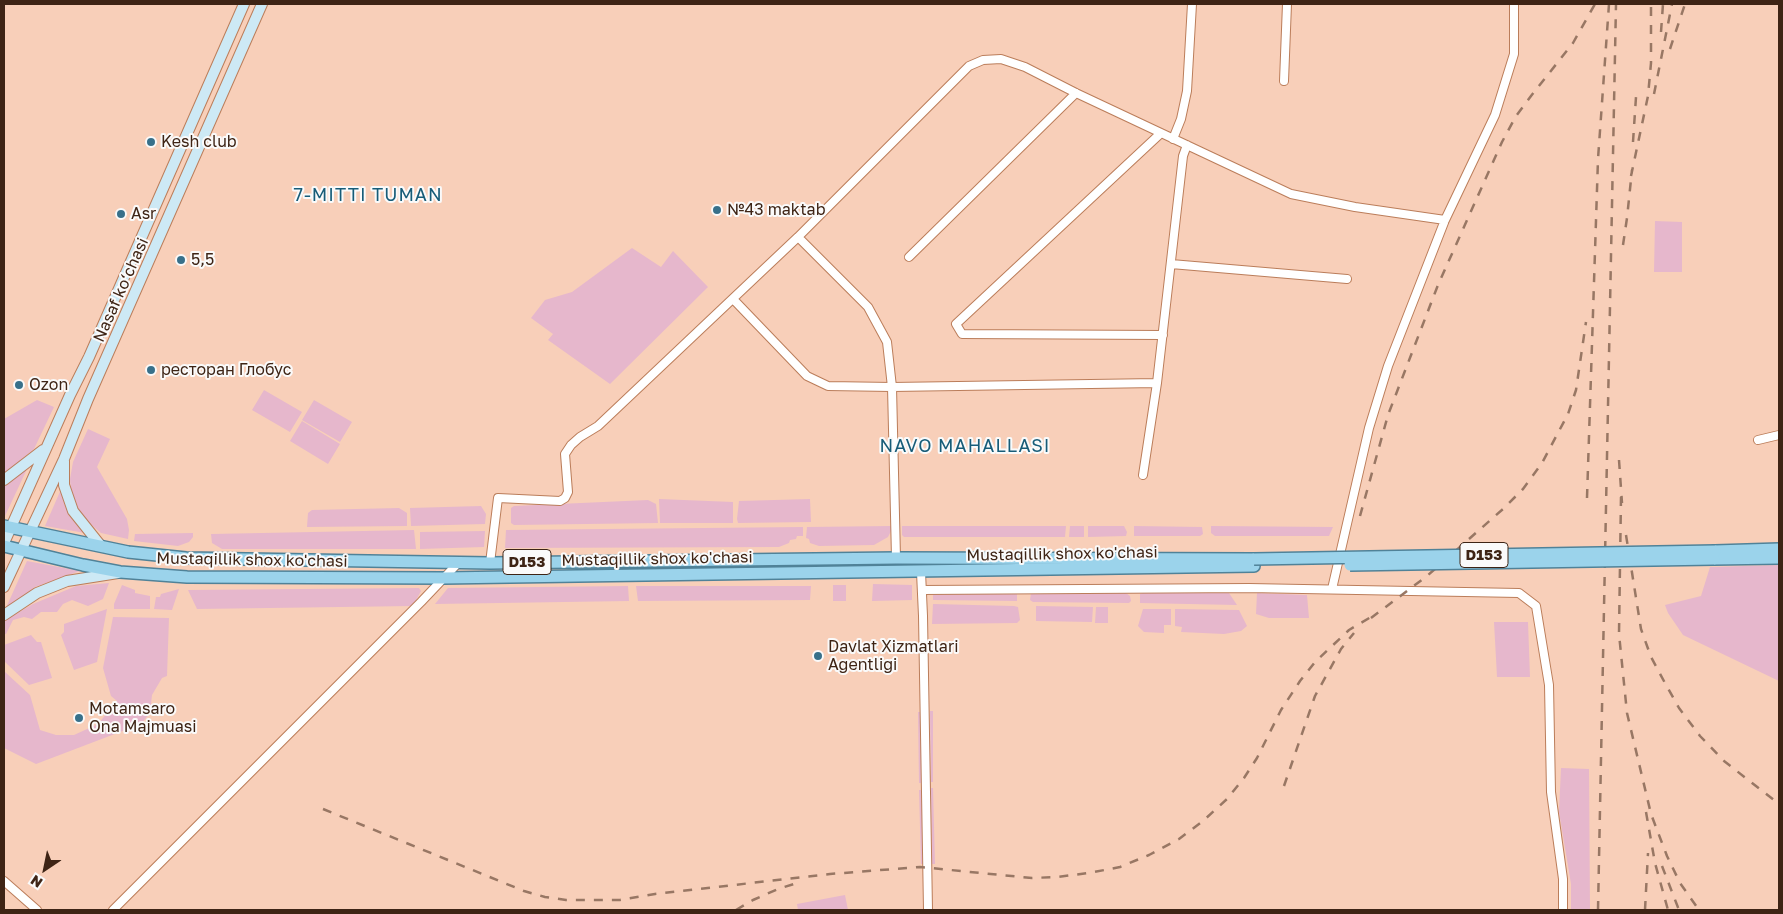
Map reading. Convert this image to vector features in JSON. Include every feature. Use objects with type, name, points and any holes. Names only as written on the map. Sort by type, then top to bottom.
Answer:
[{"type":"main road","name":"Nasaf ko‘chasi","points":[[4,544],[7,527],[89,357],[244,4]]},
{"type":"main road","name":"Nasaf ko‘chasi","points":[[4,587],[64,459],[88,399],[262,4]]},
{"type":"main road","points":[[70,395],[88,399]]},
{"type":"main road","points":[[4,480],[46,448]]},
{"type":"main road","points":[[64,459],[64,486],[73,511],[101,546]]},
{"type":"main road","name":"Mustaqillik shox ko'chasi","points":[[7,527],[28,533],[128,552],[186,558],[459,562],[1033,558],[1254,562]]},
{"type":"main road","name":"Mustaqillik shox ko'chasi","points":[[4,544],[83,566],[120,572],[186,577],[489,578],[921,572],[1254,562]]},
{"type":"main road","name":"D153","points":[[1715,555],[1779,549]]},
{"type":"main road","name":"D153","points":[[1254,562],[1715,555],[1779,558]]},
{"type":"main road","points":[[1033,558],[1034,570]]},
{"type":"main road","points":[[489,578],[490,562]]},
{"type":"main road","points":[[4,616],[38,593],[67,581],[120,572]]},
{"type":"street","points":[[1174,139],[1181,119],[1187,91],[1192,4]]},
{"type":"street","points":[[1284,81],[1287,4]]},
{"type":"street","points":[[1332,589],[1369,428],[1388,366],[1445,220],[1495,115],[1514,54],[1514,4]]},
{"type":"street","points":[[490,562],[498,498],[560,502],[565,498],[568,492],[565,454],[571,445],[598,426],[733,299],[798,237],[969,66],[983,60],[1001,59],[1025,67],[1291,194],[1355,207],[1445,220]]},
{"type":"street","points":[[909,257],[1076,93]]},
{"type":"street","points":[[1160,133],[956,324],[962,334],[1163,335]]},
{"type":"street","points":[[1143,475],[1157,383],[1183,156],[1187,145]]},
{"type":"street","points":[[798,237],[868,307],[887,342],[892,387],[896,558]]},
{"type":"street","points":[[1171,264],[1347,280]]},
{"type":"street","points":[[733,299],[807,376],[828,386],[892,387],[1157,383]]},
{"type":"street","points":[[1758,440],[1779,436]]},
{"type":"street","points":[[113,910],[459,562]]},
{"type":"street","points":[[921,572],[928,910]]},
{"type":"street","points":[[922,590],[1248,588],[1519,593],[1536,606],[1549,685],[1551,792],[1563,879],[1563,910]]},
{"type":"street","points":[[4,881],[37,910]]},
{"type":"shaded area","points":[[1655,221],[1682,222],[1682,272],[1654,272]]},
{"type":"shaded area","points":[[632,248],[661,267],[673,251],[708,287],[610,384],[548,340],[553,334],[531,318],[545,300],[572,292]]},
{"type":"shaded area","points":[[264,390],[302,412],[290,432],[252,410]]},
{"type":"shaded area","points":[[37,400],[54,407],[34,449],[4,474],[4,419]]},
{"type":"shaded area","points":[[314,400],[352,422],[340,442],[302,420]]},
{"type":"shaded area","points":[[302,421],[340,444],[328,464],[290,441]]},
{"type":"shaded area","points":[[88,429],[110,439],[97,467],[127,519],[128,539],[101,533],[88,522],[77,508],[71,492],[70,479],[73,462]]},
{"type":"shaded area","points":[[27,469],[5,516],[4,516],[4,487]]},
{"type":"shaded area","points":[[62,487],[64,503],[69,515],[85,533],[45,526]]},
{"type":"shaded area","points":[[659,499],[733,502],[733,523],[660,523]]},
{"type":"shaded area","points":[[810,499],[811,522],[738,523],[739,501]]},
{"type":"shaded area","points":[[648,500],[656,504],[658,523],[514,525],[511,523],[511,508],[514,506]]},
{"type":"shaded area","points":[[481,506],[486,514],[485,524],[411,526],[410,508]]},
{"type":"shaded area","points":[[399,508],[407,513],[407,526],[307,527],[308,513],[312,510]]},
{"type":"shaded area","points":[[891,526],[888,537],[874,545],[819,546],[810,543],[809,539],[806,538],[807,527]]},
{"type":"shaded area","points":[[902,526],[1066,526],[1065,537],[904,537],[902,535]]},
{"type":"shaded area","points":[[1070,526],[1084,526],[1084,537],[1069,537]]},
{"type":"shaded area","points":[[1088,526],[1124,526],[1127,532],[1126,536],[1088,537]]},
{"type":"shaded area","points":[[1134,526],[1202,527],[1203,534],[1200,536],[1134,536]]},
{"type":"shaded area","points":[[1211,526],[1333,527],[1329,536],[1215,536],[1211,533]]},
{"type":"shaded area","points":[[803,527],[803,536],[797,536],[796,539],[790,540],[789,543],[779,547],[505,548],[506,530]]},
{"type":"shaded area","points":[[414,530],[416,549],[222,549],[212,543],[211,534]]},
{"type":"shaded area","points":[[485,531],[484,547],[420,549],[420,532]]},
{"type":"shaded area","points":[[193,533],[193,537],[189,542],[178,546],[134,541],[135,534]]},
{"type":"shaded area","points":[[27,561],[80,571],[35,587],[5,610]]},
{"type":"shaded area","points":[[1779,565],[1779,681],[1683,635],[1668,613],[1665,605],[1701,596],[1710,567]]},
{"type":"shaded area","points":[[109,583],[103,599],[88,606],[72,600],[63,604],[57,612],[41,612],[32,619],[24,617],[13,620],[6,634],[4,634],[4,621],[33,604],[76,586]]},
{"type":"shaded area","points":[[873,584],[912,585],[912,600],[872,601]]},
{"type":"shaded area","points":[[122,585],[135,590],[135,593],[150,596],[150,609],[114,609],[114,604]]},
{"type":"shaded area","points":[[833,585],[846,585],[846,601],[833,601]]},
{"type":"shaded area","points":[[628,586],[629,601],[435,604],[448,588]]},
{"type":"shaded area","points":[[636,586],[811,586],[810,600],[638,601]]},
{"type":"shaded area","points":[[419,588],[421,591],[413,606],[197,609],[188,590]]},
{"type":"shaded area","points":[[179,589],[172,610],[154,609],[156,597]]},
{"type":"shaded area","points":[[1222,590],[1229,593],[1237,605],[1140,603],[1140,594],[1144,592]]},
{"type":"shaded area","points":[[1016,592],[1017,601],[933,600],[933,593]]},
{"type":"shaded area","points":[[1031,593],[1126,593],[1130,596],[1131,601],[1129,603],[1033,602],[1030,600]]},
{"type":"shaded area","points":[[1257,593],[1307,595],[1309,618],[1269,618],[1256,614]]},
{"type":"shaded area","points":[[933,604],[1014,606],[1018,607],[1020,620],[1017,623],[932,624]]},
{"type":"shaded area","points":[[1036,606],[1093,607],[1092,622],[1036,621]]},
{"type":"shaded area","points":[[1096,607],[1108,607],[1108,623],[1095,623]]},
{"type":"shaded area","points":[[107,609],[97,662],[74,670],[61,635],[64,632],[64,624]]},
{"type":"shaded area","points":[[1143,609],[1171,609],[1171,625],[1164,625],[1164,633],[1144,632],[1138,626]]},
{"type":"shaded area","points":[[1175,609],[1239,610],[1247,626],[1241,631],[1224,634],[1181,632],[1182,627],[1175,626]]},
{"type":"shaded area","points":[[113,617],[169,618],[167,676],[162,678],[152,695],[150,713],[141,724],[36,764],[4,748],[4,671],[30,695],[40,730],[56,735],[74,735],[98,724],[117,701],[111,696],[103,668]]},
{"type":"shaded area","points":[[1494,622],[1528,622],[1530,677],[1497,677]]},
{"type":"shaded area","points":[[31,635],[37,642],[41,642],[52,678],[29,685],[4,661],[4,645]]},
{"type":"shaded area","points":[[930,711],[933,711],[933,782],[931,782]]},
{"type":"shaded area","points":[[918,712],[921,712],[921,783],[919,783]]},
{"type":"shaded area","points":[[1561,768],[1589,769],[1590,910],[1571,910],[1571,884],[1559,812]]},
{"type":"shaded area","points":[[931,788],[933,788],[935,864],[932,864]]},
{"type":"shaded area","points":[[919,790],[922,790],[923,864],[921,864]]},
{"type":"shaded area","points":[[845,895],[848,910],[798,910],[797,904]]},
{"type":"railway","points":[[1360,516],[1388,415],[1438,285],[1502,142],[1516,116],[1573,43],[1595,4]]},
{"type":"railway","points":[[1587,498],[1598,159],[1609,4]]},
{"type":"railway","points":[[1598,910],[1616,4]]},
{"type":"railway","points":[[1631,176],[1648,96],[1651,63],[1651,4]]},
{"type":"railway","points":[[1661,32],[1663,4]]},
{"type":"railway","points":[[1654,94],[1672,4]]},
{"type":"railway","points":[[1670,49],[1685,4]]},
{"type":"railway","points":[[1633,142],[1636,97]]},
{"type":"railway","points":[[1623,245],[1632,170]]},
{"type":"railway","points":[[1371,618],[1427,576],[1503,509],[1523,489],[1542,463],[1568,414],[1576,390],[1586,322]]},
{"type":"railway","points":[[1619,460],[1622,503]]},
{"type":"railway","points":[[1621,497],[1619,634],[1627,713],[1651,814],[1667,856],[1680,883],[1699,910]]},
{"type":"railway","points":[[1626,535],[1641,629],[1651,657],[1679,708],[1700,736],[1724,761],[1779,804]]},
{"type":"railway","points":[[323,809],[524,891],[566,900],[620,900],[655,894],[830,874],[920,867],[1032,878],[1089,873],[1120,867],[1149,855],[1179,839],[1203,821],[1227,799],[1244,778],[1257,758],[1281,710],[1315,662],[1349,630],[1376,614]]},
{"type":"railway","points":[[1284,786],[1315,696],[1341,649],[1354,633]]},
{"type":"railway","points":[[1646,812],[1655,863],[1668,910]]},
{"type":"railway","points":[[1645,910],[1648,853]]},
{"type":"railway","points":[[1662,866],[1679,910]]},
{"type":"railway","points":[[736,910],[753,900],[797,883]]},
{"type":"place","name":"Kesh club","points":[[151,142]]},
{"type":"place","name":"№43 maktab","points":[[717,210]]},
{"type":"place","name":"Asr","points":[[121,214]]},
{"type":"place","name":"5,5","points":[[181,260]]},
{"type":"place","name":"ресторан Глобус","points":[[151,370]]},
{"type":"place","name":"Ozon","points":[[19,385]]},
{"type":"place","name":"Davlat Xizmatlari Agentligi","points":[[818,656]]},
{"type":"place","name":"Motamsaro Ona Majmuasi","points":[[79,718]]},
{"type":"district","name":"7-MITTI TUMAN","points":[[368,195]]},
{"type":"district","name":"NAVO MAHALLASI","points":[[965,446]]}]
